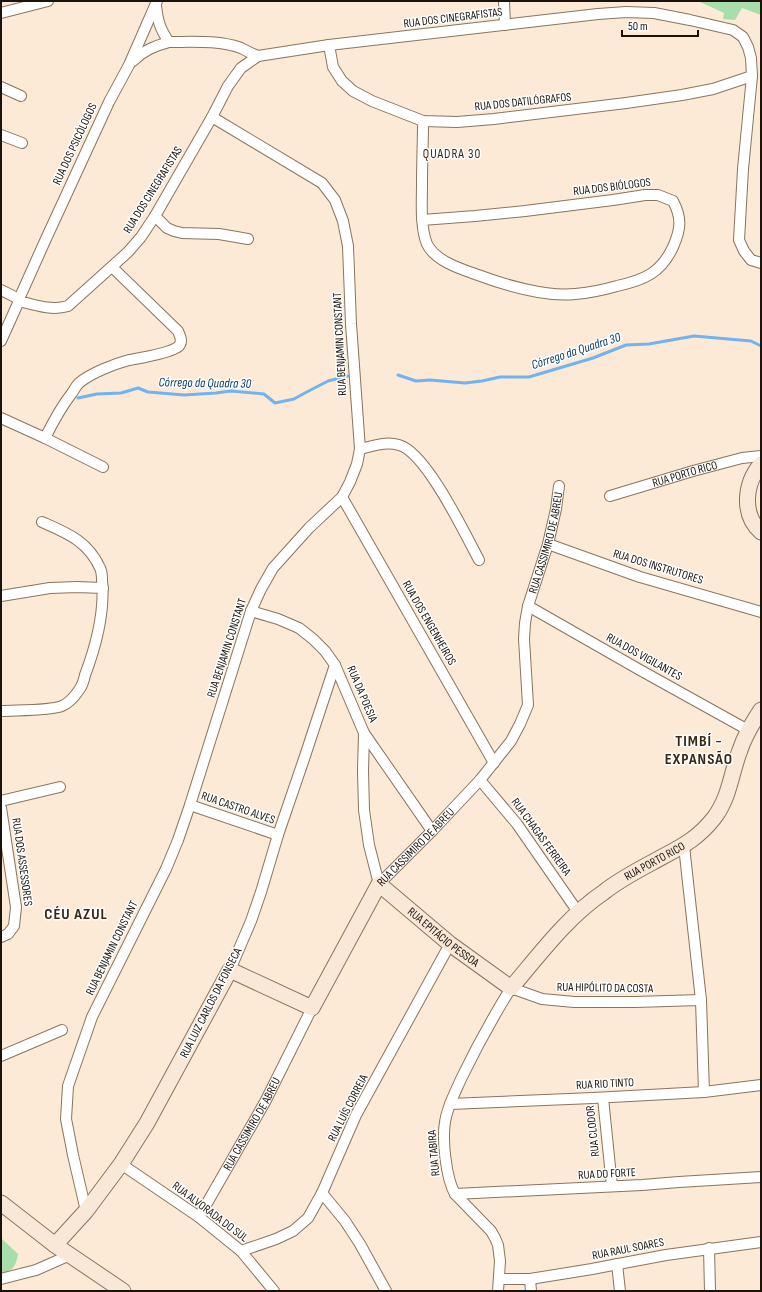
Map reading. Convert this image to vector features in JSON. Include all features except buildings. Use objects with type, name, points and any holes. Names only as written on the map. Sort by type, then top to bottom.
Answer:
[{"type":"street","points":[[1,13],[48,1]]},
{"type":"street","points":[[504,1],[505,25]]},
{"type":"street","points":[[156,3],[158,22],[169,42]]},
{"type":"street","name":"RUA DOS PSICÓLOGOS","points":[[1,341],[45,241],[109,102],[129,65],[156,3]]},
{"type":"street","name":"RUA DOS CINEGRAFISTAS","points":[[1,290],[19,300],[48,308],[62,308],[68,306],[112,267],[141,237],[155,216],[212,117],[228,86],[240,68],[258,56],[329,45],[598,14],[626,12],[654,13],[733,30],[743,37],[748,46],[751,58],[752,76]]},
{"type":"street","points":[[129,65],[142,53],[155,46],[169,42],[226,45],[240,48],[258,56]]},
{"type":"street","name":"RUA DOS DATILÓGRAFOS","points":[[329,45],[333,67],[342,81],[353,91],[372,101],[423,121],[457,122],[494,119],[634,102],[713,89],[752,76]]},
{"type":"street","points":[[752,76],[743,169],[739,240],[744,251],[751,260],[761,263]]},
{"type":"street","points":[[1,88],[21,96]]},
{"type":"street","name":"RUA BENJAMIN CONSTANT","points":[[86,1211],[66,1119],[68,1086],[92,1017],[166,869],[178,840],[251,611],[261,588],[273,568],[309,528],[342,497],[357,464],[360,449],[351,324],[348,246],[343,221],[334,200],[322,183],[212,117]]},
{"type":"street","name":"RUA DOS BIÓLOGOS","points":[[422,220],[475,216],[592,203],[645,195],[658,195],[673,201],[678,210],[680,220],[678,236],[669,256],[657,270],[637,282],[601,290],[574,294],[546,292],[516,286],[456,267],[439,258],[428,244],[422,220],[423,121]]},
{"type":"street","points":[[1,134],[22,143]]},
{"type":"street","points":[[155,216],[166,228],[182,233],[219,234],[248,239]]},
{"type":"street","points":[[751,260],[761,254]]},
{"type":"street","points":[[45,438],[64,403],[79,384],[102,369],[128,360],[150,356],[170,350],[178,347],[181,342],[178,331],[112,267]]},
{"type":"street","points":[[1,418],[103,467]]},
{"type":"street","points":[[360,449],[387,443],[400,445],[413,452],[440,489],[479,560]]},
{"type":"street","name":"RUA PORTO RICO","points":[[610,496],[693,470],[742,458],[761,456]]},
{"type":"street","points":[[761,464],[756,470],[751,482],[748,497],[748,508],[751,520],[761,532]]},
{"type":"street","name":"RUA CASSIMIRO DE ABREU","points":[[199,1217],[265,1102],[312,1008],[378,884],[432,832],[480,780],[511,741],[520,724],[528,704],[524,639],[525,623],[528,606],[548,544],[556,509],[559,486]]},
{"type":"street","name":"RUA DOS ENGENHEIROS","points":[[342,497],[494,763]]},
{"type":"street","points":[[1,711],[50,709],[62,706],[72,699],[80,688],[92,658],[102,611],[103,588],[101,569],[87,548],[74,537],[42,522]]},
{"type":"street","name":"RUA DOS INSTRUTORES","points":[[548,544],[640,576],[761,612]]},
{"type":"street","points":[[1,596],[50,588],[103,588]]},
{"type":"street","name":"RUA DOS VIGILANTES","points":[[528,606],[748,730]]},
{"type":"street","name":"RUA DA POESIA","points":[[251,611],[278,619],[299,628],[314,639],[335,665],[364,733],[364,810],[369,845],[378,884]]},
{"type":"street","name":"RUA LUIZ CARLOS DA FONSECA","points":[[55,1245],[86,1211],[121,1164],[147,1123],[230,970],[251,921],[335,665]]},
{"type":"street","name":"RUA PORTO RICO","points":[[511,988],[578,912],[603,892],[632,873],[684,846],[701,832],[715,817],[725,800],[735,769],[739,750],[748,730],[761,710]]},
{"type":"street","points":[[364,733],[432,832]]},
{"type":"street","name":"RUA CHAGAS FERREIRA","points":[[480,780],[517,824],[578,912]]},
{"type":"street","points":[[1,801],[60,786]]},
{"type":"street","name":"RUA CASTRO ALVES","points":[[190,805],[278,835]]},
{"type":"street","name":"RUA DOS ASSESSORES","points":[[1,808],[16,907],[14,926],[8,934],[1,937]]},
{"type":"street","points":[[684,846],[701,1000],[704,1092]]},
{"type":"street","name":"RUA EPITÁCIO PESSOA","points":[[378,884],[450,944],[511,988]]},
{"type":"street","name":"RUA LUÍS CORREIA","points":[[241,1251],[276,1239],[293,1231],[308,1218],[322,1193],[356,1116],[450,944]]},
{"type":"street","points":[[230,970],[312,1008]]},
{"type":"street","name":"RUA HIPÓLITO DA COSTA","points":[[511,988],[542,999],[574,1002],[701,1000]]},
{"type":"street","name":"RUA TABIRA","points":[[498,1291],[500,1261],[498,1245],[491,1231],[455,1194],[452,1189],[447,1175],[445,1123],[450,1104],[484,1034],[494,1014],[511,988]]},
{"type":"street","points":[[1,1056],[62,1030]]},
{"type":"street","name":"RUA RIO TINTO","points":[[450,1104],[603,1098],[704,1092],[761,1085]]},
{"type":"street","name":"RUA CLODOR","points":[[603,1098],[612,1186]]},
{"type":"street","name":"RUA ALVORADA DO SUL","points":[[121,1164],[199,1217],[241,1251],[274,1291]]},
{"type":"street","name":"RUA DO FORTE","points":[[455,1194],[761,1178]]},
{"type":"street","points":[[322,1193],[345,1221],[360,1244],[386,1291]]},
{"type":"street","points":[[1,1203],[55,1245],[123,1291]]},
{"type":"street","name":"RUA RAUL SOARES","points":[[499,1279],[530,1279],[709,1248],[761,1242]]},
{"type":"street","points":[[709,1248],[710,1291]]},
{"type":"street","points":[[1,1279],[36,1270],[70,1255]]},
{"type":"street","points":[[617,1264],[620,1291]]},
{"type":"street","points":[[530,1279],[530,1291]]},
{"type":"green space","points":[[698,1],[761,1],[761,15],[742,8],[735,20],[723,19],[724,13]]},
{"type":"green space","points":[[1,1238],[18,1254],[16,1262],[11,1270],[1,1274]]},
{"type":"waterway","name":"Córrego da Quadra 30","points":[[398,375],[416,381],[430,380],[465,383],[500,377],[529,377],[593,358],[626,345],[649,344],[694,336],[751,341],[761,346]]},
{"type":"waterway","name":"Córrego da Quadra 30","points":[[78,398],[97,394],[121,393],[138,388],[148,392],[184,395],[231,391],[264,394],[275,403],[294,399],[328,381],[348,376]]},
{"type":"district","name":"QUADRA 30","points":[[452,154]]},
{"type":"district","name":"TIMBÍ - EXPANSÃO","points":[[699,750]]},
{"type":"district","name":"CÉU AZUL","points":[[76,914]]}]
